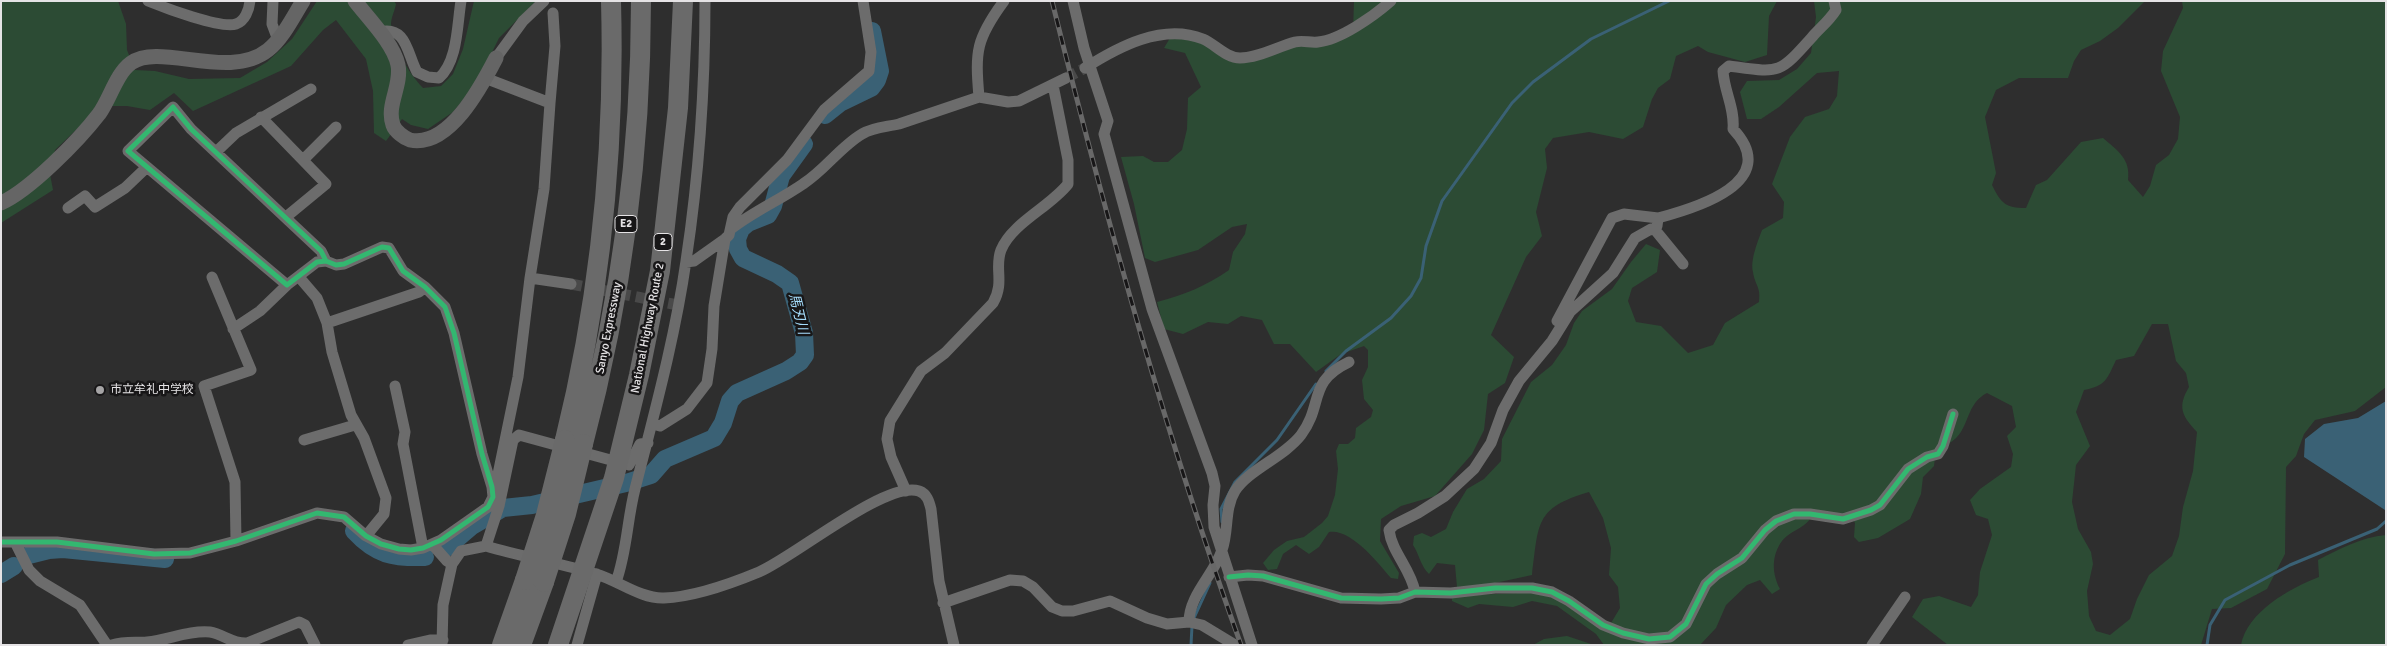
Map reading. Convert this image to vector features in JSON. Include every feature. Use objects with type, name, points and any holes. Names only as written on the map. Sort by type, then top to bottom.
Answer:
[{"type":"highway","name":"Sanyo Expressway","points":[[502,645],[535,581],[566,514],[600,230],[612,98],[611,1]]},
{"type":"highway","name":"Sanyo Expressway","points":[[574,442],[594,403],[616,292],[628,208],[638,94],[641,1]]},
{"type":"highway","name":"National Highway Route 2","points":[[558,645],[590,572],[640,375],[660,271],[678,108],[683,1]]},
{"type":"highway","name":"Sanyo Expressway","points":[[521,645],[535,581]]},
{"type":"street","points":[[148,1],[181,14],[228,25],[237,24],[244,18],[249,10],[250,1]]},
{"type":"street","points":[[273,1],[272,24],[278,40]]},
{"type":"street","points":[[1,203],[14,197],[28,186],[82,132],[99,113],[122,74],[131,63],[146,57],[227,63],[260,55],[278,40],[304,1]]},
{"type":"street","points":[[355,1],[394,53],[398,65],[398,80],[390,115],[394,128],[406,139],[419,142],[434,138],[449,126],[467,105],[496,58],[523,21],[544,1]]},
{"type":"street","points":[[379,32],[388,30],[397,32],[405,40],[417,72],[428,77],[440,78],[447,71],[452,58],[461,1]]},
{"type":"street","points":[[616,582],[624,562],[635,490],[653,424],[686,262],[700,151],[705,52],[705,1]]},
{"type":"street","points":[[653,424],[660,426],[687,409],[707,383],[712,349],[714,306],[725,239],[731,229],[733,217],[740,207],[787,160],[824,110],[869,71],[871,52],[863,1]]},
{"type":"street","points":[[979,97],[976,67],[980,38],[1004,1]]},
{"type":"street","points":[[1073,1],[1087,67],[1108,121],[1104,134],[1152,310],[1212,473],[1215,486],[1214,526],[1252,645]]},
{"type":"street","points":[[1087,67],[1134,41],[1157,35],[1192,35],[1229,55],[1239,58],[1259,54],[1298,41],[1317,42],[1344,32],[1378,12],[1390,1]]},
{"type":"street","points":[[1541,354],[1572,290],[1612,218],[1624,214],[1658,218],[1713,200],[1731,190],[1741,177],[1747,162],[1746,151],[1741,138],[1733,129],[1734,117],[1723,83],[1722,71],[1729,66],[1771,71],[1784,67],[1829,21],[1836,10],[1834,1]]},
{"type":"street","points":[[486,546],[497,511],[544,189],[556,46],[553,13]]},
{"type":"street","points":[[485,78],[550,103]]},
{"type":"street","points":[[731,229],[761,207],[791,193],[808,181],[863,133],[885,125],[899,124],[979,97],[1008,102],[1019,101],[1066,78]]},
{"type":"street","points":[[906,491],[891,457],[887,439],[890,421],[921,371],[945,353],[994,303],[999,292],[1001,249],[1012,234],[1068,184],[1068,160],[1053,85]]},
{"type":"street","points":[[216,152],[236,133],[311,89]]},
{"type":"street","points":[[287,285],[128,150],[173,107],[191,129],[321,251],[326,261]]},
{"type":"street","points":[[261,117],[326,184],[286,217]]},
{"type":"street","points":[[303,160],[336,127]]},
{"type":"street","points":[[68,208],[84,196],[95,207],[125,188],[147,167]]},
{"type":"street","points":[[1656,231],[1658,218]]},
{"type":"street","points":[[1415,592],[1412,581],[1390,542],[1389,530],[1394,525],[1445,496],[1474,469],[1491,443],[1503,410],[1519,381],[1541,354],[1570,312],[1613,273],[1635,238],[1651,229],[1656,231],[1683,264]]},
{"type":"street","points":[[686,262],[694,261],[725,239]]},
{"type":"street","points":[[1,542],[57,542],[154,554],[172,554],[200,551],[236,541],[317,513],[344,516],[366,536],[398,550],[428,546],[488,507],[493,498],[492,487],[482,454],[454,333],[445,307],[425,287],[403,271],[389,248],[382,247],[344,264],[336,265],[326,261],[317,262],[287,285],[260,311],[233,329]]},
{"type":"street","points":[[299,276],[317,298],[327,323],[332,352],[355,425],[364,438],[386,498],[384,514],[366,536]]},
{"type":"street","points":[[212,277],[251,370],[204,386],[235,482],[236,541]]},
{"type":"street","points":[[530,278],[571,284]]},
{"type":"street","points":[[327,323],[419,292],[425,287]]},
{"type":"street","points":[[1189,622],[1192,606],[1222,552],[1228,510],[1235,491],[1246,480],[1287,450],[1300,436],[1310,422],[1318,388],[1338,367],[1349,362]]},
{"type":"street","points":[[395,386],[405,432],[403,444],[428,546],[452,564]]},
{"type":"street","points":[[1229,577],[1263,576],[1341,598],[1380,599],[1399,598],[1415,592],[1451,593],[1495,588],[1532,588],[1552,592],[1569,601],[1603,625],[1623,633],[1649,639],[1670,637],[1686,624],[1706,584],[1742,558],[1765,530],[1776,521],[1794,514],[1810,514],[1844,519],[1880,505],[1908,469],[1927,457],[1938,454],[1944,446],[1953,414]]},
{"type":"street","points":[[304,440],[355,425]]},
{"type":"street","points":[[492,487],[497,479],[506,452],[513,440],[519,435],[614,478],[629,465],[640,444],[648,443]]},
{"type":"street","points":[[482,454],[506,452]]},
{"type":"street","points":[[408,645],[430,640],[442,642],[443,605],[452,564],[461,551],[486,546],[590,572],[662,598],[718,586],[765,569],[862,508],[884,497],[906,491],[920,491],[928,498],[931,509],[943,602],[954,645]]},
{"type":"street","points":[[15,542],[29,570],[40,581],[80,605],[107,645]]},
{"type":"street","points":[[577,645],[590,572]]},
{"type":"street","points":[[943,602],[1010,580],[1023,581],[1033,587],[1052,606],[1062,611],[1073,611],[1110,601],[1148,618],[1167,624],[1189,622],[1202,625],[1235,645]]},
{"type":"street","points":[[1872,645],[1905,597]]},
{"type":"street","points":[[112,645],[122,642],[148,642],[199,632],[222,635],[239,644],[247,643],[299,622],[305,625],[316,645]]},
{"type":"green space","points":[[1,1],[118,1],[126,24],[127,50],[135,70],[155,71],[189,79],[240,78],[267,62],[292,39],[317,1],[394,1],[396,4],[391,24],[395,42],[407,67],[423,88],[441,86],[453,74],[463,49],[474,1],[536,1],[499,38],[477,83],[453,112],[428,129],[411,125],[402,119],[386,141],[374,133],[373,91],[366,59],[336,20],[323,30],[291,66],[193,111],[174,93],[150,110],[127,106],[101,106],[55,150],[50,174],[53,190],[1,223]]},
{"type":"green space","points":[[1354,1],[1777,1],[1769,16],[1767,55],[1745,62],[1708,52],[1698,46],[1676,56],[1670,79],[1658,88],[1652,99],[1643,127],[1623,139],[1589,132],[1553,138],[1545,149],[1547,168],[1536,212],[1542,236],[1526,257],[1491,335],[1514,357],[1505,383],[1488,394],[1484,430],[1472,454],[1435,496],[1401,506],[1381,519],[1380,541],[1399,573],[1398,579],[1391,578],[1355,541],[1337,532],[1329,532],[1319,547],[1309,554],[1296,545],[1283,554],[1277,569],[1268,570],[1263,563],[1274,550],[1287,541],[1304,537],[1328,516],[1335,495],[1338,469],[1336,451],[1339,444],[1348,444],[1355,438],[1356,428],[1371,417],[1373,410],[1364,399],[1362,380],[1368,367],[1368,350],[1364,346],[1341,354],[1316,372],[1290,344],[1274,344],[1262,320],[1241,316],[1228,324],[1208,322],[1183,334],[1164,329],[1157,302],[1212,281],[1229,270],[1233,252],[1245,234],[1247,224],[1232,227],[1198,250],[1155,262],[1145,258],[1134,204],[1121,157],[1143,156],[1154,162],[1168,162],[1182,150],[1187,129],[1188,98],[1201,87],[1185,53],[1164,48],[1170,38],[1198,40],[1236,62],[1353,31]]},
{"type":"green space","points":[[1814,1],[2145,1],[2118,28],[2100,41],[2081,50],[2074,61],[2068,78],[2019,78],[1996,90],[1985,117],[1996,173],[1992,185],[2004,203],[2013,207],[2026,208],[2036,185],[2047,180],[2081,142],[2103,138],[2122,156],[2127,166],[2128,180],[2143,197],[2150,186],[2156,165],[2169,155],[2178,139],[2180,117],[2161,71],[2163,51],[2183,8],[2182,1],[2386,1],[2386,387],[2355,411],[2315,420],[2304,434],[2296,456],[2286,467],[2285,554],[2267,589],[2231,608],[2212,609],[2201,645],[1948,645],[1912,617],[1923,599],[1939,596],[1971,607],[1978,595],[1980,572],[1992,535],[1988,519],[1976,515],[1970,500],[1980,489],[2011,467],[2013,454],[2007,436],[2016,427],[2012,406],[1987,393],[1973,406],[1962,431],[1956,438],[1948,444],[1936,448],[1934,466],[1923,477],[1921,494],[1910,519],[1878,538],[1859,542],[1854,537],[1855,523],[1849,513],[1836,517],[1816,510],[1804,525],[1786,537],[1778,547],[1774,559],[1774,571],[1780,589],[1772,594],[1760,580],[1747,585],[1726,605],[1716,628],[1700,645],[1604,645],[1596,634],[1557,606],[1532,601],[1513,607],[1479,604],[1468,608],[1452,601],[1452,596],[1539,592],[1611,623],[1620,608],[1618,587],[1609,575],[1611,548],[1603,518],[1589,492],[1558,505],[1543,520],[1536,543],[1532,575],[1486,585],[1457,587],[1455,565],[1437,563],[1429,574],[1424,568],[1413,545],[1414,536],[1422,533],[1431,537],[1446,529],[1453,512],[1467,489],[1484,479],[1501,461],[1502,439],[1531,382],[1552,365],[1566,345],[1574,323],[1582,311],[1612,289],[1646,244],[1660,250],[1657,272],[1632,288],[1628,301],[1636,322],[1661,326],[1688,353],[1713,345],[1725,323],[1759,302],[1759,289],[1752,267],[1755,251],[1762,230],[1783,218],[1784,202],[1772,184],[1790,137],[1805,117],[1829,109],[1837,96],[1839,71],[1817,73],[1779,107],[1761,119],[1747,119],[1740,92],[1747,81],[1779,80],[1797,69],[1811,53],[1816,17]],"holes":[[[2152,324],[2168,324],[2176,361],[2186,373],[2189,387],[2183,400],[2183,411],[2197,432],[2193,471],[2183,507],[2179,536],[2172,556],[2149,575],[2137,599],[2130,619],[2110,635],[2096,631],[2089,616],[2087,591],[2093,564],[2091,552],[2078,529],[2072,502],[2076,465],[2090,446],[2076,412],[2084,390],[2105,381],[2116,360],[2134,356]]]},
{"type":"green space","points":[[2386,535],[2386,645],[2241,645],[2245,633],[2252,622],[2271,603],[2295,588],[2319,577],[2318,560],[2359,541]]},
{"type":"green space","points":[[1567,636],[1594,645],[1533,645],[1544,639]]},
{"type":"water","points":[[2386,401],[2385,510],[2304,457],[2305,439],[2324,424],[2358,418]]},
{"type":"waterway","points":[[1326,371],[1346,351],[1391,318],[1411,296],[1421,278],[1426,246],[1442,201],[1512,103],[1533,82],[1591,39],[1669,1]]},
{"type":"waterway","name":"馬刃川","points":[[825,115],[840,103],[871,88],[877,80],[880,71],[872,31]]},
{"type":"waterway","name":"馬刃川","points":[[445,549],[472,526],[503,508],[532,505],[626,483],[651,475],[665,459],[714,438],[723,423],[730,401],[737,393],[786,371],[800,362],[805,355],[804,333],[790,283],[777,274],[743,258],[738,249],[737,239],[741,229],[748,223],[768,215],[773,206],[781,176],[804,144]]},
{"type":"waterway","points":[[1222,522],[1221,509],[1235,482],[1277,440],[1316,384]]},
{"type":"waterway","points":[[2207,645],[2210,625],[2225,600],[2290,565],[2377,529],[2386,521]]},
{"type":"waterway","name":"馬刃川","points":[[354,531],[370,545],[394,556],[425,557]]},
{"type":"waterway","name":"馬刃川","points":[[29,555],[63,549],[165,559]]},
{"type":"waterway","name":"馬刃川","points":[[1,574],[14,566]]},
{"type":"waterway","points":[[1194,618],[1210,583]]},
{"type":"waterway","points":[[1191,645],[1192,626]]},
{"type":"tunnel","points":[[1066,78],[1085,68]]},
{"type":"tunnel","points":[[571,284],[678,305]]},
{"type":"railway","points":[[1052,1],[1138,325],[1187,486],[1241,645]]},
{"type":"cycle path","points":[[1,542],[57,542],[154,554],[190,553],[236,541],[317,513],[344,517],[366,536],[381,544],[411,550],[423,548],[441,540],[488,507],[493,497],[492,487],[482,454],[454,333],[445,307],[425,287],[403,271],[389,248],[382,247],[344,264],[336,265],[326,261],[317,262],[287,285],[128,151],[173,107],[191,129],[321,251],[326,261]]},
{"type":"cycle path","points":[[1229,577],[1263,576],[1341,598],[1381,599],[1399,598],[1415,592],[1451,593],[1495,588],[1532,588],[1552,592],[1569,601],[1603,625],[1623,633],[1649,639],[1670,637],[1686,624],[1706,584],[1717,574],[1742,558],[1765,530],[1776,521],[1794,514],[1810,514],[1843,519],[1880,505],[1908,469],[1927,457],[1938,454],[1943,446],[1953,414]]},
{"type":"place","name":"市立牟礼中学校","points":[[100,390]]}]
